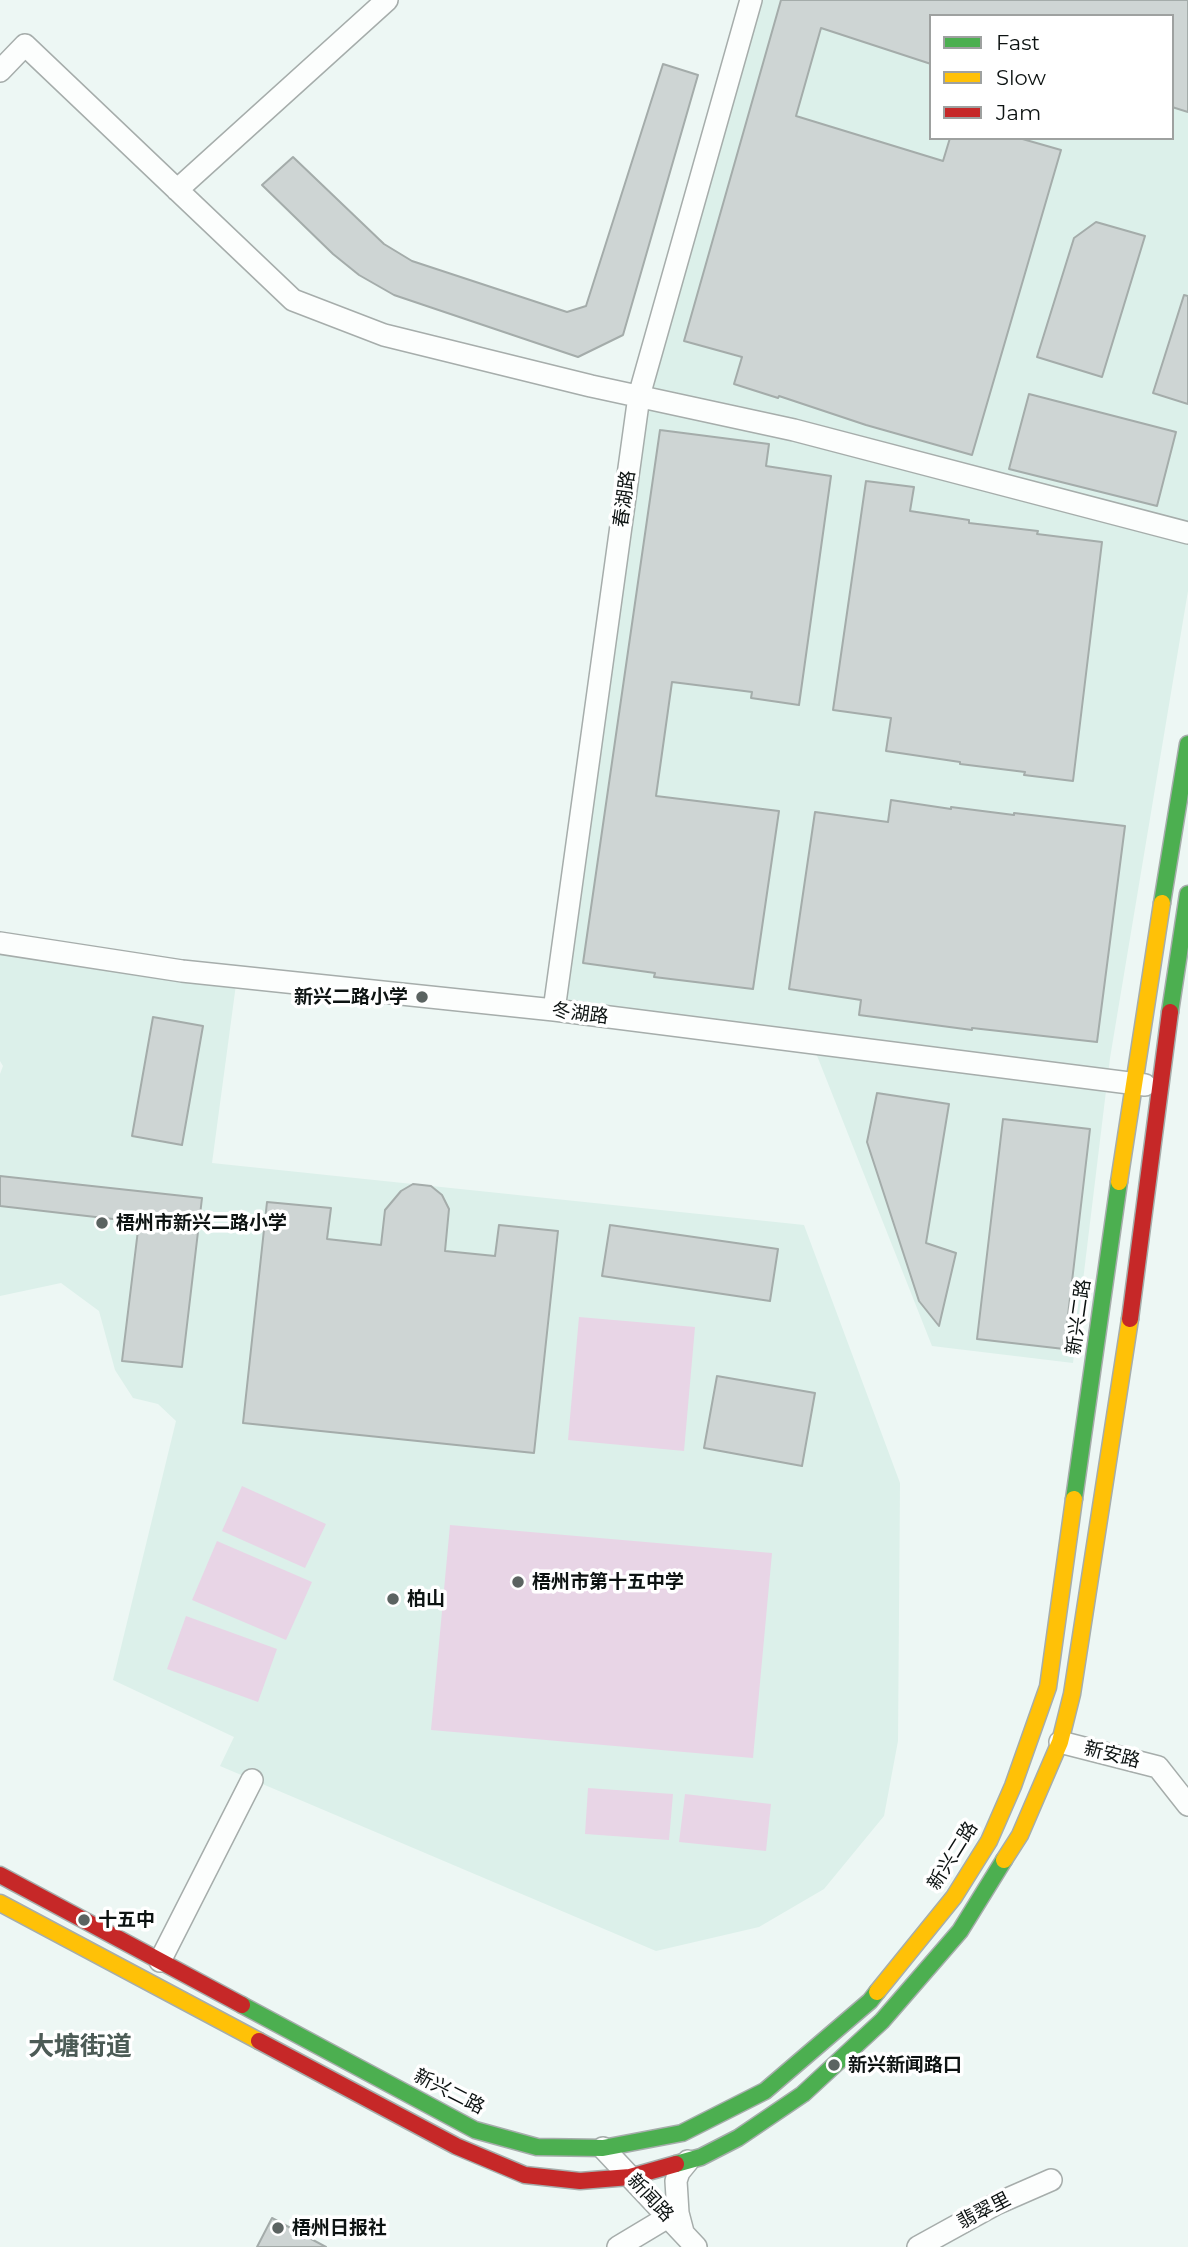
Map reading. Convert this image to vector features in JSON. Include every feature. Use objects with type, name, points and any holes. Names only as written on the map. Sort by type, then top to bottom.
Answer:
[{"type":"main road","name":"新兴二路","points":[[0,1875],[475,2130],[537,2147],[603,2148],[682,2133],[765,2091],[870,2001],[954,1897],[989,1842],[1013,1786],[1048,1688],[1133,1083],[1188,744]]},
{"type":"main road","points":[[0,1903],[456,2146],[525,2175],[580,2180],[630,2177],[688,2161],[738,2138],[803,2094],[882,2021],[960,1931],[1020,1835],[1060,1742],[1072,1694],[1125,1358],[1188,894]]},
{"type":"street","points":[[177,190],[387,0]]},
{"type":"street","name":"春湖路","points":[[554,1010],[639,397],[746,1]]},
{"type":"street","points":[[0,71],[25,45],[293,300],[384,335],[639,397],[794,430],[1188,533]]},
{"type":"street","name":"冬湖路","points":[[0,943],[182,971],[554,1010],[1160,1088]]},
{"type":"street","name":"新安路","points":[[1060,1742],[1158,1767],[1188,1805]]},
{"type":"street","points":[[160,1961],[252,1780]]},
{"type":"street","name":"新闻路","points":[[603,2148],[690,2240]]},
{"type":"street","points":[[688,2161],[676,2181],[678,2214],[690,2240]]},
{"type":"street","name":"翡翠里","points":[[918,2247],[996,2204],[1051,2180]]},
{"type":"street","points":[[618,2247],[668,2217]]},
{"type":"shaded area","points":[[750,0],[1188,0],[1188,591],[1110,1058],[1073,1363],[932,1346],[812,1043],[554,1010],[639,396]]},
{"type":"shaded area","name":"梧州市第十五中学","points":[[0,943],[237,977],[212,1163],[804,1225],[900,1483],[898,1741],[884,1816],[824,1889],[759,1927],[656,1951],[220,1766],[234,1737],[113,1680],[176,1421],[158,1404],[133,1398],[115,1370],[99,1311],[61,1283],[0,1296],[0,1074],[3,1066],[0,1061]]},
{"type":"shaded area","points":[[579,1317],[695,1327],[684,1451],[568,1440]]},
{"type":"shaded area","points":[[242,1486],[326,1524],[305,1568],[222,1531]]},
{"type":"shaded area","points":[[450,1525],[772,1553],[753,1758],[431,1730]]},
{"type":"shaded area","points":[[217,1541],[312,1582],[286,1640],[192,1600]]},
{"type":"shaded area","points":[[186,1616],[277,1649],[258,1702],[167,1669]]},
{"type":"shaded area","points":[[588,1788],[673,1794],[669,1840],[585,1834]]},
{"type":"shaded area","points":[[685,1794],[771,1804],[766,1851],[679,1842]]},
{"type":"building","points":[[781,0],[1188,0],[1188,112],[1174,108],[1174,14],[929,14],[929,63],[821,28],[796,116],[943,161],[949,140],[1026,140],[1061,150],[972,455],[734,384],[742,357],[684,341]]},
{"type":"building","points":[[663,64],[698,75],[623,335],[578,357],[394,295],[359,275],[333,254],[262,185],[293,157],[384,244],[412,261],[567,312],[586,306]]},
{"type":"building","points":[[1096,222],[1145,236],[1102,377],[1037,357],[1074,238]]},
{"type":"building","points":[[1184,295],[1188,296],[1188,404],[1153,393]]},
{"type":"building","points":[[1029,394],[1176,432],[1157,506],[1009,469]]},
{"type":"building","points":[[660,430],[769,444],[766,466],[831,476],[799,705],[751,698],[752,692],[672,682],[656,796],[779,811],[753,989],[654,977],[655,973],[583,963]]},
{"type":"building","points":[[866,481],[914,487],[910,511],[969,520],[969,523],[1038,531],[1037,534],[1102,542],[1073,781],[886,751],[891,718],[833,710]]},
{"type":"building","points":[[891,800],[951,809],[1014,813],[1125,826],[1097,1042],[972,1030],[859,1015],[861,1000],[789,989],[815,812],[888,822]]},
{"type":"building","points":[[153,1017],[203,1026],[182,1145],[132,1136]]},
{"type":"building","points":[[877,1093],[949,1104],[926,1243],[956,1253],[939,1326],[919,1301],[867,1142]]},
{"type":"building","points":[[1003,1119],[1090,1129],[1064,1349],[977,1339]]},
{"type":"building","points":[[0,1176],[202,1198],[182,1367],[122,1361],[139,1222],[0,1206]]},
{"type":"building","points":[[413,1184],[431,1186],[442,1195],[449,1209],[445,1251],[495,1256],[499,1225],[558,1231],[534,1453],[243,1423],[267,1202],[331,1208],[327,1239],[381,1245],[385,1210],[401,1191]]},
{"type":"building","points":[[610,1225],[778,1249],[770,1301],[602,1276]]},
{"type":"building","points":[[717,1376],[815,1393],[802,1466],[704,1448]]},
{"type":"building","name":"梧州日报社","points":[[272,2218],[326,2247],[257,2247]]},
{"type":"traffic: fast","points":[[1162,903],[1188,744]]},
{"type":"traffic: fast","points":[[1170,1012],[1188,894]]},
{"type":"traffic: fast","points":[[1074,1499],[1119,1182]]},
{"type":"traffic: fast","points":[[676,2164],[701,2157],[738,2138],[803,2094],[882,2021],[960,1931],[1004,1860]]},
{"type":"traffic: fast","points":[[242,2005],[475,2130],[537,2147],[603,2148],[682,2133],[765,2091],[870,2001],[877,1992]]},
{"type":"traffic: slow","points":[[1119,1182],[1162,903]]},
{"type":"traffic: slow","points":[[1004,1860],[1020,1835],[1060,1742],[1072,1694],[1130,1319]]},
{"type":"traffic: slow","points":[[877,1992],[954,1897],[989,1841],[1013,1786],[1048,1687],[1074,1499]]},
{"type":"traffic: slow","points":[[0,1903],[259,2041]]},
{"type":"traffic: jam","points":[[1130,1319],[1170,1012]]},
{"type":"traffic: jam","points":[[0,1875],[242,2005]]},
{"type":"traffic: jam","points":[[259,2041],[456,2146],[525,2175],[580,2181],[630,2177],[676,2164]]},
{"type":"place","name":"新兴二路小学","points":[[422,997]]},
{"type":"place","name":"梧州市新兴二路小学","points":[[102,1223]]},
{"type":"place","name":"梧州市第十五中学","points":[[518,1582]]},
{"type":"place","name":"柏山","points":[[393,1599]]},
{"type":"place","name":"十五中","points":[[84,1920]]},
{"type":"place","name":"新兴新闻路口","points":[[834,2065]]},
{"type":"place","name":"梧州日报社","points":[[278,2228]]},
{"type":"district","name":"大塘街道","points":[[80,2047]]}]
